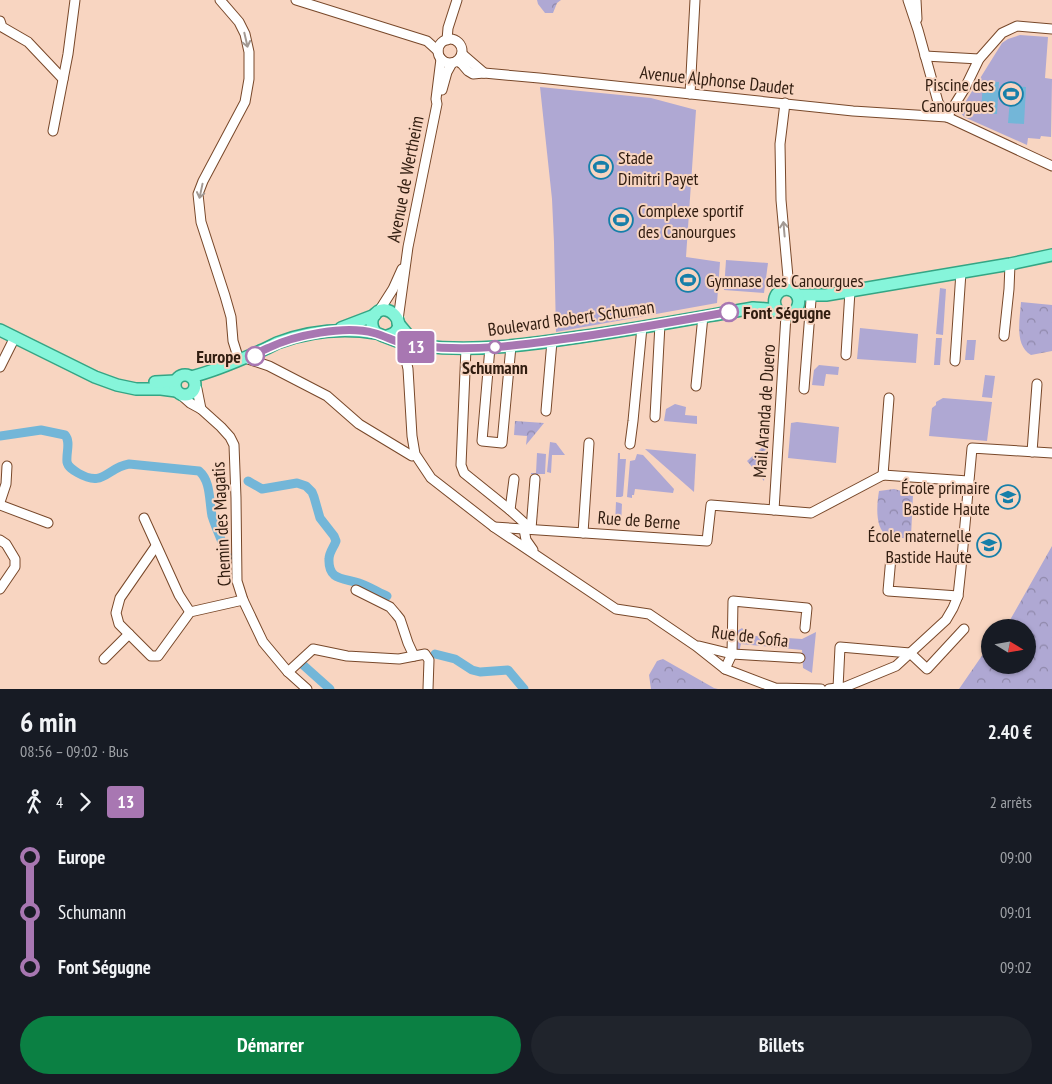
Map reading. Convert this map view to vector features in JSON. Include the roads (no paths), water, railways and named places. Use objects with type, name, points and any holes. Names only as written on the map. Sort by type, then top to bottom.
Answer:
[{"type":"main road","points":[[826,295],[791,292],[777,294],[779,309],[794,313],[798,307],[826,295],[1010,264],[1052,255]]},
{"type":"main road","points":[[791,292],[799,303],[798,307]]},
{"type":"main road","name":"Boulevard Robert Schuman","points":[[337,330],[362,331],[419,346],[490,347],[552,341],[753,308],[779,309]]},
{"type":"main road","points":[[194,383],[227,370],[248,357],[276,344],[295,338],[337,330],[383,310],[390,311],[396,316],[408,336],[419,346]]},
{"type":"main road","points":[[377,313],[372,322],[374,330],[381,335],[390,335],[396,330],[398,322]]},
{"type":"main road","points":[[0,330],[95,377],[127,388],[177,389],[190,394],[194,390],[194,383],[186,375],[182,375],[177,378],[177,389]]},
{"type":"street","points":[[53,131],[68,54],[75,0]]},
{"type":"street","points":[[220,0],[240,22],[245,34],[249,52],[250,79],[245,102],[198,194],[201,222],[231,317],[233,340],[248,357],[327,396],[359,424],[412,456]]},
{"type":"street","points":[[296,0],[310,2],[427,41],[449,40],[461,46],[457,59],[448,63],[427,41]]},
{"type":"street","points":[[690,94],[695,0]]},
{"type":"street","points":[[918,30],[915,0],[908,0],[938,102],[947,117],[1052,166]]},
{"type":"street","points":[[440,55],[439,47],[449,40],[456,4]]},
{"type":"street","points":[[1,25],[28,42],[63,79]]},
{"type":"street","points":[[947,117],[965,88],[979,59],[1002,33],[1017,26],[1052,28]]},
{"type":"street","name":"Avenue de Wertheim","points":[[398,322],[406,260],[437,104],[440,55]]},
{"type":"street","points":[[925,56],[979,59]]},
{"type":"street","name":"Avenue Alphonse Daudet","points":[[457,59],[484,73],[853,111],[947,117]]},
{"type":"street","name":"Avenue de Wertheim","points":[[437,104],[440,100],[447,72],[457,59]]},
{"type":"street","points":[[785,103],[780,144],[782,200],[788,278],[791,292]]},
{"type":"street","name":"Avenue de Wertheim","points":[[377,313],[394,289],[406,260]]},
{"type":"street","points":[[1004,336],[1010,264]]},
{"type":"street","points":[[955,361],[961,272]]},
{"type":"street","points":[[846,355],[850,291]]},
{"type":"street","points":[[804,389],[811,300]]},
{"type":"street","name":"Mail Aranda de Duero","points":[[774,510],[779,309]]},
{"type":"street","points":[[696,386],[703,316]]},
{"type":"street","points":[[655,417],[660,324]]},
{"type":"street","points":[[630,444],[642,327]]},
{"type":"street","points":[[0,367],[16,337]]},
{"type":"street","points":[[546,411],[552,341]]},
{"type":"street","points":[[402,342],[408,369],[412,436],[415,454],[431,478],[494,527],[616,609],[648,614],[696,646],[725,669],[775,688],[822,689]]},
{"type":"street","points":[[408,369],[419,346]]},
{"type":"street","points":[[490,347],[482,441],[502,443],[511,346]]},
{"type":"street","points":[[466,348],[461,465],[464,473],[510,510],[527,529]]},
{"type":"street","points":[[194,383],[201,409]]},
{"type":"street","points":[[1032,452],[1037,384]]},
{"type":"street","name":"Chemin des Magatis","points":[[177,389],[190,403],[201,409],[230,438],[234,445],[236,580],[243,600],[263,642],[288,672],[307,689]]},
{"type":"street","points":[[883,475],[889,398]]},
{"type":"street","points":[[583,532],[589,443]]},
{"type":"street","points":[[829,689],[844,688],[896,666],[946,620],[958,596],[972,448],[1052,453]]},
{"type":"street","points":[[7,466],[6,484],[0,503],[48,523]]},
{"type":"street","points":[[774,510],[811,513],[883,475],[968,481]]},
{"type":"street","points":[[535,479],[526,540],[536,554]]},
{"type":"street","points":[[510,510],[514,480]]},
{"type":"street","name":"Rue de Berne","points":[[494,527],[707,541],[711,505],[774,510]]},
{"type":"street","points":[[144,518],[179,596],[190,612]]},
{"type":"street","points":[[0,540],[6,544],[15,559],[15,567],[0,589]]},
{"type":"street","points":[[156,546],[120,598],[116,613],[119,624],[151,656],[158,656],[190,612],[243,600]]},
{"type":"street","points":[[892,557],[888,591],[958,596]]},
{"type":"street","points":[[356,590],[390,607],[400,619],[414,656]]},
{"type":"street","points":[[725,669],[732,654],[733,601],[807,608],[805,628]]},
{"type":"street","points":[[844,688],[840,647],[910,653],[927,669],[964,629]]},
{"type":"street","points":[[104,659],[129,634]]},
{"type":"street","name":"Rue de Sofia","points":[[696,646],[732,654],[800,658]]},
{"type":"street","points":[[288,672],[314,649],[347,656],[399,658],[425,654],[430,660],[428,689]]},
{"type":"water","points":[[983,81],[999,82],[997,114],[981,113]]},
{"type":"water","points":[[1011,86],[1026,87],[1024,124],[1008,123]]},
{"type":"waterway","points":[[0,436],[41,430],[65,435],[68,441],[68,465],[73,470],[87,477],[99,478],[121,466],[129,464],[199,471],[206,480],[212,516],[228,557]]},
{"type":"waterway","points":[[248,481],[262,489],[297,483],[306,486],[312,492],[320,518],[336,541],[329,556],[331,571],[338,577],[362,584],[387,596]]},
{"type":"waterway","points":[[435,654],[455,659],[472,670],[480,672],[508,670],[524,689]]},
{"type":"waterway","points":[[302,664],[330,689]]},
{"type":"place","name":"Piscine des Canourgues","points":[[1011,94]]},
{"type":"place","name":"Stade Dimitri Payet","points":[[601,167]]},
{"type":"place","name":"Complexe sportif des Canourgues","points":[[621,220]]},
{"type":"place","name":"Gymnase des Canourgues","points":[[688,280]]},
{"type":"place","name":"Font Ségugne","points":[[729,312]]},
{"type":"place","name":"Schumann","points":[[495,347]]},
{"type":"place","name":"Europe","points":[[255,356]]},
{"type":"place","name":"École primaire Bastide Haute","points":[[1008,497]]},
{"type":"place","name":"École maternelle Bastide Haute","points":[[989,545]]}]
